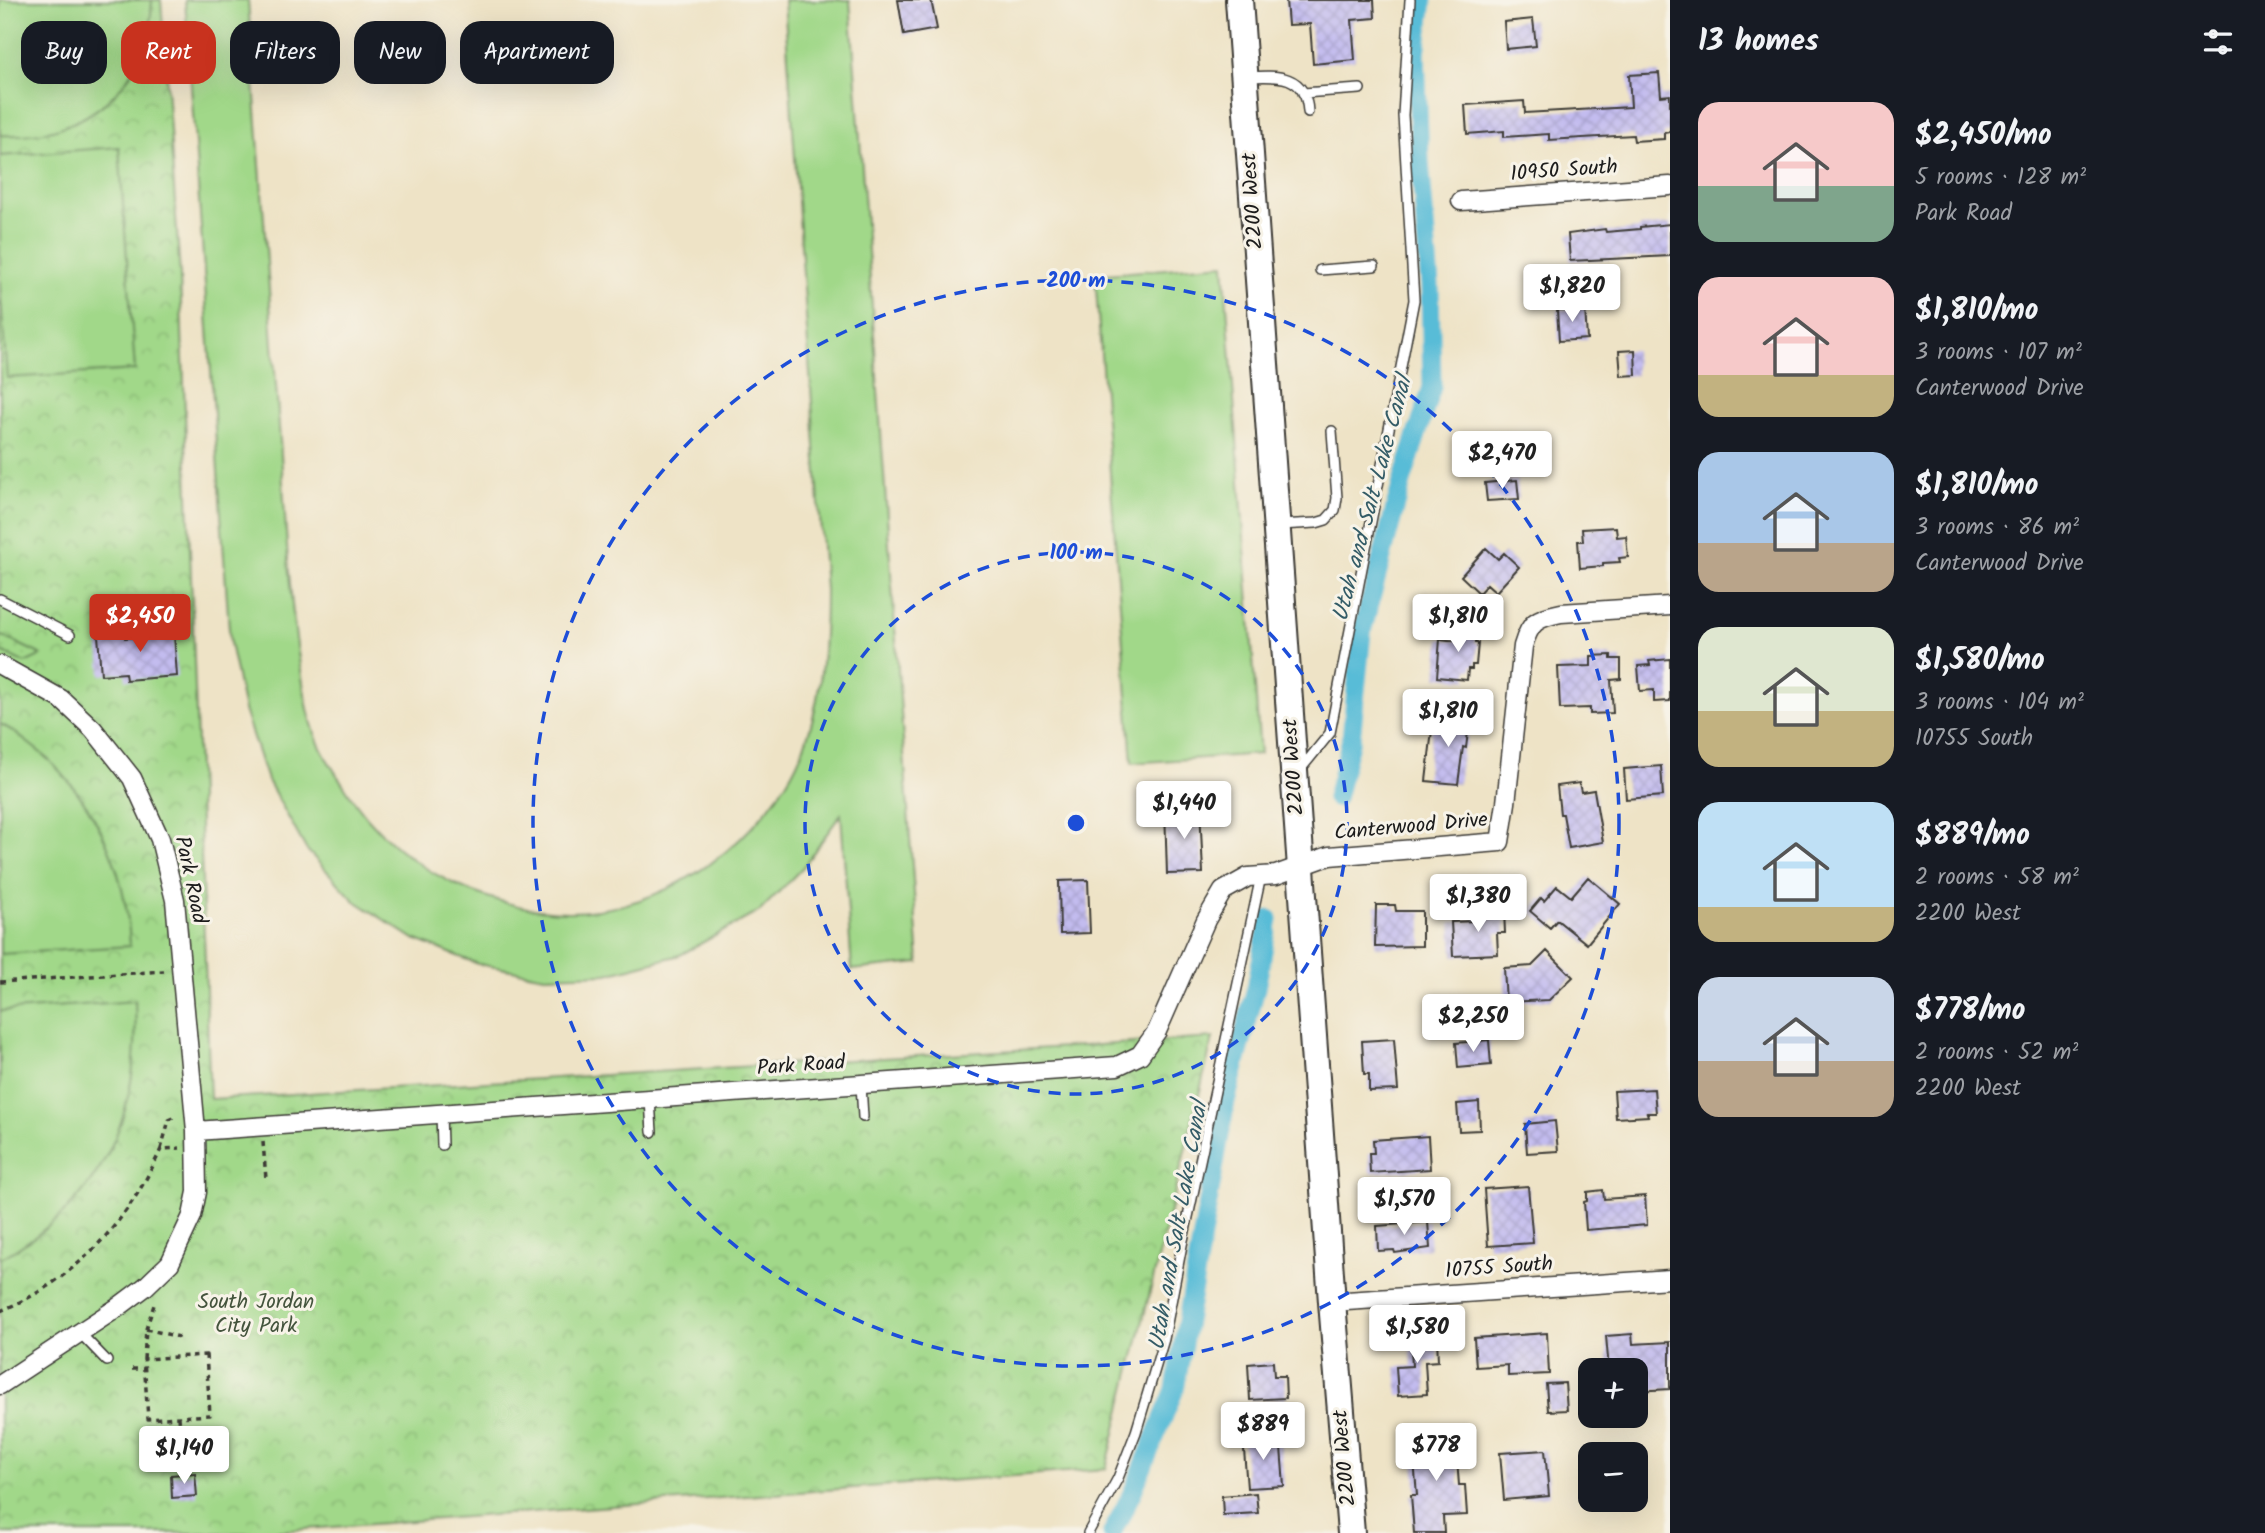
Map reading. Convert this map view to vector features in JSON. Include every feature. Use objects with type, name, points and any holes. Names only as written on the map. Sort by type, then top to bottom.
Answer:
[{"type":"street","name":"2200 West","points":[[1239,0],[1332,1302],[1351,1533]]},
{"type":"street","name":"10950 South","points":[[1461,201],[1670,186]]},
{"type":"street","name":"Canterwood Drive","points":[[1301,866],[1329,856],[1500,842],[1523,646],[1529,627],[1544,617],[1561,613],[1670,606]]},
{"type":"street","name":"Park Road","points":[[0,665],[61,699],[93,729],[132,778],[160,839],[175,900],[196,1131],[197,1192],[192,1216],[170,1263],[145,1287],[0,1385]]},
{"type":"street","name":"Park Road","points":[[196,1131],[1117,1066],[1140,1055],[1157,1031],[1206,920],[1223,891],[1248,877],[1276,874],[1301,866]]},
{"type":"street","name":"10755 South","points":[[1332,1302],[1670,1279]]},
{"type":"lane","points":[[1295,776],[1330,733],[1415,300],[1403,115],[1410,0]]},
{"type":"lane","points":[[1244,77],[1278,75],[1298,85],[1307,100],[1308,112]]},
{"type":"lane","points":[[1303,93],[1360,89]]},
{"type":"lane","points":[[1320,270],[1374,266]]},
{"type":"lane","points":[[1277,525],[1316,523],[1326,520],[1335,510],[1337,498],[1332,431]]},
{"type":"lane","points":[[0,599],[70,635]]},
{"type":"lane","points":[[1088,1533],[1118,1478],[1136,1432],[1164,1339],[1187,1217],[1261,876]]},
{"type":"lane","points":[[861,1085],[863,1118]]},
{"type":"lane","points":[[650,1099],[652,1132]]},
{"type":"lane","points":[[441,1113],[442,1145]]},
{"type":"lane","points":[[80,1333],[107,1362]]},
{"type":"path","points":[[0,982],[169,971]]},
{"type":"path","points":[[0,1311],[37,1293],[93,1250],[119,1222],[138,1195],[160,1149],[169,1120],[179,1115]]},
{"type":"path","points":[[160,1149],[181,1148]]},
{"type":"path","points":[[144,1359],[206,1355],[209,1415],[148,1419],[144,1359],[146,1329],[179,1336]]},
{"type":"path","points":[[132,1369],[145,1369]]},
{"type":"path","points":[[178,1417],[183,1474]]},
{"type":"green space","name":"South Jordan City Park","points":[[0,0],[161,0],[162,21],[121,21],[121,84],[167,84],[180,275],[210,1099],[1213,1038],[1106,1469],[253,1533],[0,1533]]},
{"type":"green space","points":[[0,0],[152,0],[149,21],[121,21],[121,84],[123,84],[107,102],[84,117],[59,128],[31,134],[0,135]]},
{"type":"green space","points":[[185,0],[248,0],[250,21],[230,21],[230,84],[254,84],[290,587],[310,716],[323,752],[367,817],[398,848],[433,873],[473,892],[522,907],[577,912],[613,907],[647,897],[681,882],[712,863],[765,813],[798,762],[807,738],[819,690],[825,590],[784,0],[850,0],[919,963],[852,970],[841,814],[803,867],[760,911],[680,955],[607,974],[545,976],[478,964],[414,939],[355,901],[306,849],[266,777],[244,710],[230,643],[191,84],[216,84],[216,21],[186,21]]},
{"type":"green space","points":[[119,147],[135,370],[7,378],[0,285],[0,156]]},
{"type":"green space","points":[[1224,264],[1260,754],[1132,763],[1095,275]]},
{"type":"green space","points":[[0,635],[42,655],[25,663],[0,651]]},
{"type":"green space","points":[[0,724],[50,761],[87,806],[113,859],[122,887],[130,946],[0,954]]},
{"type":"green space","points":[[135,1001],[131,1082],[122,1118],[109,1152],[90,1182],[66,1211],[36,1236],[0,1259],[0,1011]]},
{"type":"building","points":[[898,0],[931,0],[937,29],[904,35]]},
{"type":"building","points":[[1286,0],[1374,0],[1375,18],[1352,20],[1355,60],[1313,64],[1310,24],[1288,25]]},
{"type":"building","points":[[1533,19],[1536,46],[1506,49],[1504,22]]},
{"type":"building","points":[[1659,73],[1661,96],[1670,95],[1670,132],[1664,133],[1664,139],[1634,141],[1633,135],[1549,140],[1549,134],[1504,137],[1504,131],[1467,134],[1465,105],[1524,101],[1525,113],[1631,107],[1629,75]]},
{"type":"building","points":[[1670,224],[1670,256],[1570,261],[1568,234]]},
{"type":"building","points":[[1585,308],[1587,339],[1559,341],[1557,310]]},
{"type":"building","points":[[1635,350],[1636,375],[1621,376],[1619,351]]},
{"type":"building","points":[[1517,480],[1519,499],[1487,501],[1485,483]]},
{"type":"building","points":[[1616,527],[1617,537],[1626,536],[1628,557],[1619,558],[1620,562],[1603,563],[1603,566],[1580,568],[1578,541],[1583,541],[1582,529]]},
{"type":"building","points":[[1486,548],[1498,559],[1504,553],[1519,567],[1496,592],[1487,584],[1479,593],[1461,576]]},
{"type":"building","points":[[173,620],[177,676],[126,680],[125,673],[101,675],[98,635],[124,633],[125,638],[155,636],[154,622]]},
{"type":"building","points":[[1457,625],[1476,627],[1476,665],[1468,669],[1467,680],[1437,677],[1440,639],[1456,641]]},
{"type":"building","points":[[1611,655],[1611,659],[1621,659],[1621,679],[1611,680],[1613,713],[1590,714],[1590,708],[1560,709],[1558,667],[1591,666],[1591,656]]},
{"type":"building","points":[[1670,659],[1670,701],[1654,702],[1654,690],[1640,691],[1638,666],[1650,665],[1649,661]]},
{"type":"building","points":[[1448,714],[1470,716],[1458,784],[1426,781],[1433,722],[1447,723]]},
{"type":"building","points":[[1661,766],[1663,796],[1626,799],[1624,769]]},
{"type":"building","points":[[1579,783],[1581,792],[1594,790],[1603,842],[1569,848],[1563,814],[1560,814],[1557,786]]},
{"type":"building","points":[[1200,807],[1203,873],[1167,874],[1165,808]]},
{"type":"building","points":[[1588,877],[1620,904],[1587,944],[1557,920],[1550,928],[1530,911],[1541,898],[1544,901],[1557,886],[1571,897]]},
{"type":"building","points":[[1088,880],[1090,933],[1060,934],[1059,881]]},
{"type":"building","points":[[1376,905],[1395,905],[1396,911],[1422,911],[1422,946],[1375,947]]},
{"type":"building","points":[[1504,910],[1505,933],[1497,933],[1498,954],[1453,956],[1451,922],[1475,921],[1475,911]]},
{"type":"building","points":[[1547,951],[1573,977],[1549,1000],[1506,1002],[1504,968],[1532,966]]},
{"type":"building","points":[[1394,1039],[1398,1090],[1369,1091],[1369,1074],[1364,1074],[1362,1041]]},
{"type":"building","points":[[1489,1040],[1491,1065],[1458,1068],[1456,1043]]},
{"type":"building","points":[[1654,1089],[1656,1113],[1616,1118],[1614,1091]]},
{"type":"building","points":[[1479,1102],[1480,1130],[1459,1131],[1457,1104]]},
{"type":"building","points":[[1555,1121],[1558,1151],[1527,1153],[1525,1124]]},
{"type":"building","points":[[1428,1136],[1430,1169],[1370,1173],[1369,1153],[1374,1153],[1373,1140]]},
{"type":"building","points":[[1528,1186],[1533,1243],[1488,1246],[1484,1189]]},
{"type":"building","points":[[1603,1190],[1604,1199],[1645,1196],[1647,1225],[1586,1230],[1584,1202],[1587,1201],[1587,1192]]},
{"type":"building","points":[[1428,1222],[1430,1248],[1395,1253],[1394,1250],[1378,1251],[1377,1226]]},
{"type":"building","points":[[1423,1330],[1424,1338],[1437,1338],[1438,1361],[1425,1362],[1427,1394],[1398,1396],[1396,1367],[1412,1366],[1410,1331]]},
{"type":"building","points":[[1547,1333],[1549,1374],[1508,1376],[1508,1365],[1476,1367],[1474,1338]]},
{"type":"building","points":[[1632,1334],[1633,1344],[1670,1342],[1670,1389],[1648,1390],[1648,1358],[1608,1358],[1606,1336]]},
{"type":"building","points":[[1273,1362],[1274,1376],[1285,1376],[1286,1398],[1250,1400],[1248,1364]]},
{"type":"building","points":[[1565,1383],[1567,1410],[1548,1411],[1546,1384]]},
{"type":"building","points":[[1455,1433],[1459,1485],[1465,1485],[1467,1515],[1443,1516],[1444,1533],[1414,1533],[1411,1495],[1417,1495],[1412,1437]]},
{"type":"building","points":[[1280,1435],[1284,1486],[1247,1488],[1243,1437]]},
{"type":"building","points":[[1545,1450],[1549,1496],[1504,1500],[1500,1453]]},
{"type":"building","points":[[195,1473],[197,1496],[172,1498],[171,1475]]},
{"type":"building","points":[[1256,1493],[1258,1513],[1223,1515],[1222,1496]]},
{"type":"waterway","name":"Utah and Salt Lake Canal","points":[[1336,798],[1351,739],[1362,632],[1402,482],[1432,387],[1430,285],[1420,161],[1416,53],[1423,0]]},
{"type":"waterway","name":"Utah and Salt Lake Canal","points":[[1112,1533],[1133,1491],[1175,1389],[1226,1101],[1256,988],[1269,919]]}]
